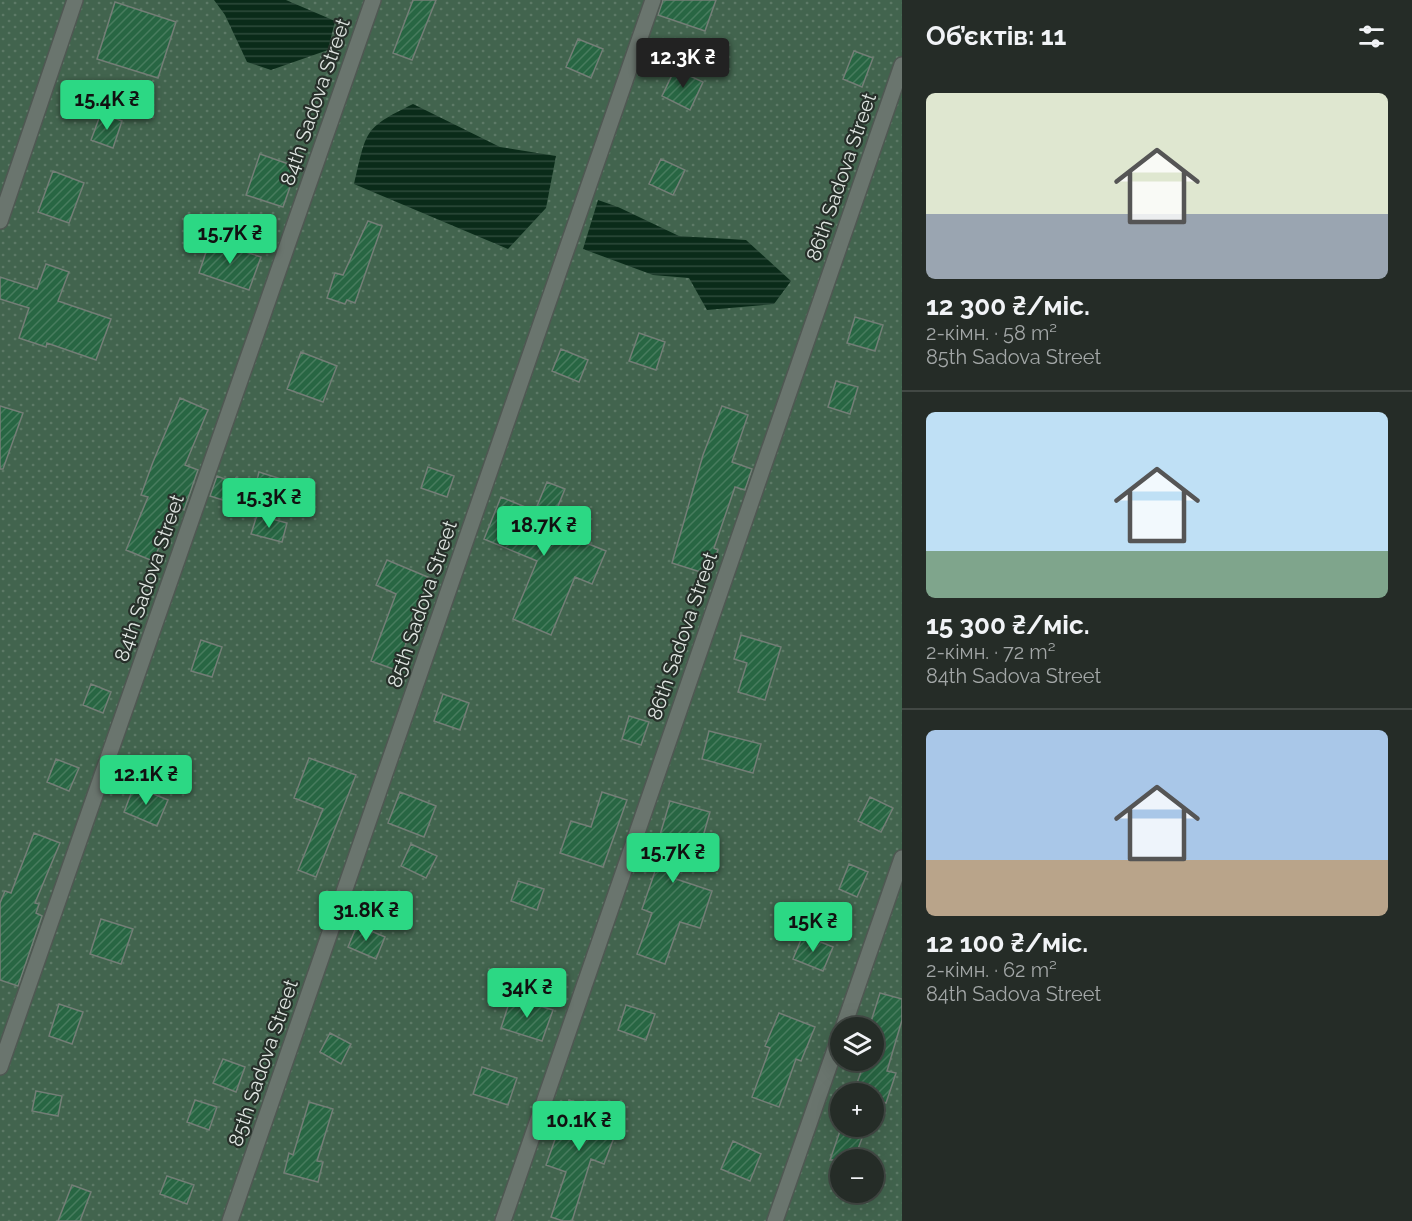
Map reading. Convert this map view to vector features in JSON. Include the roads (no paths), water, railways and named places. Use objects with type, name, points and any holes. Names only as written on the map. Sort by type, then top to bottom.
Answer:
[{"type":"street","points":[[0,221],[75,0]]},
{"type":"street","name":"84th Sadova Street","points":[[0,1067],[373,0]]},
{"type":"street","name":"85th Sadova Street","points":[[230,1221],[653,0]]},
{"type":"street","name":"86th Sadova Street","points":[[503,1221],[902,65]]},
{"type":"street","points":[[847,1017],[902,858]]},
{"type":"street","points":[[775,1221],[830,1064]]}]
